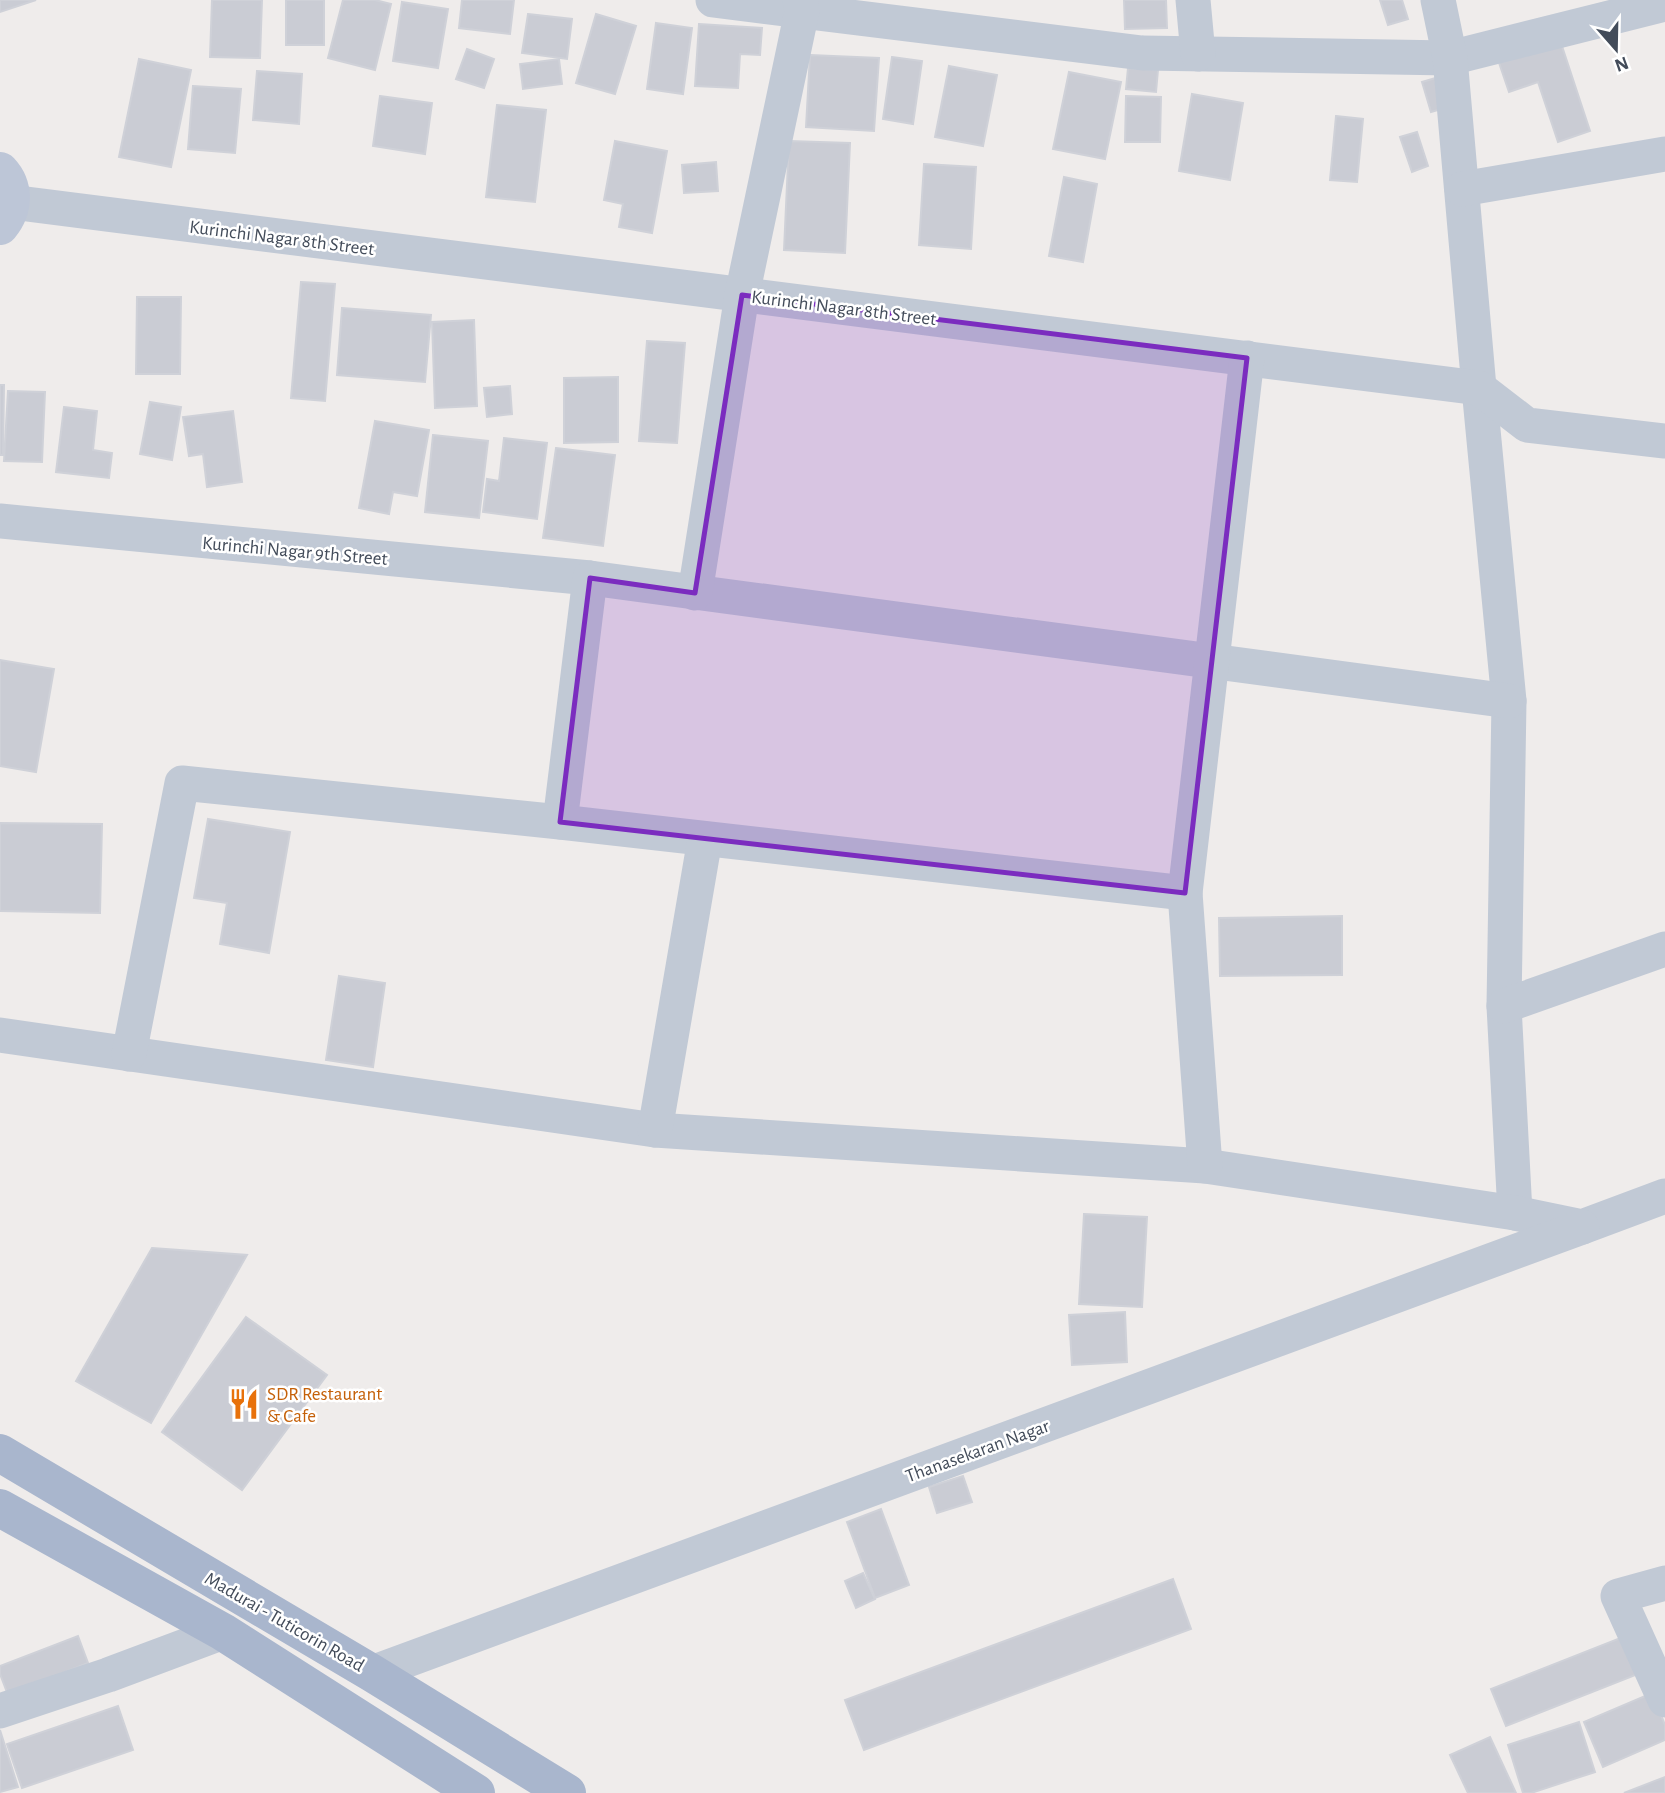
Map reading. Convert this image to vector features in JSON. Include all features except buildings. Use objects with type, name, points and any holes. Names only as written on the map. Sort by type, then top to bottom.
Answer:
[{"type":"main road","name":"Madurai - Tuticorin Road","points":[[0,1454],[372,1673],[566,1793]]},
{"type":"main road","points":[[0,1508],[223,1632],[477,1793]]},
{"type":"street","points":[[713,0],[968,15],[1142,52],[1450,58],[1665,4]]},
{"type":"street","points":[[1193,0],[1198,54]]},
{"type":"street","points":[[1438,0],[1450,58],[1509,701],[1504,1006],[1515,1213]]},
{"type":"street","points":[[695,593],[742,295],[801,5]]},
{"type":"street","points":[[1462,189],[1665,154]]},
{"type":"street","name":"Kurinchi Nagar 8th Street","points":[[4,200],[1479,388]]},
{"type":"street","points":[[1205,1166],[1185,893],[1247,358]]},
{"type":"street","points":[[1479,388],[1527,425],[1665,441]]},
{"type":"street","name":"Kurinchi Nagar 9th Street","points":[[0,521],[590,578],[1509,701]]},
{"type":"street","points":[[561,822],[590,578]]},
{"type":"street","points":[[129,1054],[182,783],[561,822],[1185,893]]},
{"type":"street","points":[[655,1130],[705,839]]},
{"type":"street","points":[[1504,1006],[1665,949]]},
{"type":"street","points":[[0,1035],[655,1130],[1205,1166],[1515,1213],[1581,1227]]},
{"type":"street","name":"Thanasekaran Nagar","points":[[372,1673],[1665,1196]]},
{"type":"street","points":[[1665,1583],[1618,1595],[1665,1700]]},
{"type":"street","points":[[0,1711],[108,1675],[223,1632]]},
{"type":"highlighted area","points":[[742,295],[1247,358],[1185,893],[560,822],[590,578],[695,593]]},
{"type":"place","name":"SDR Restaurant & Cafe","points":[[244,1404]]}]
